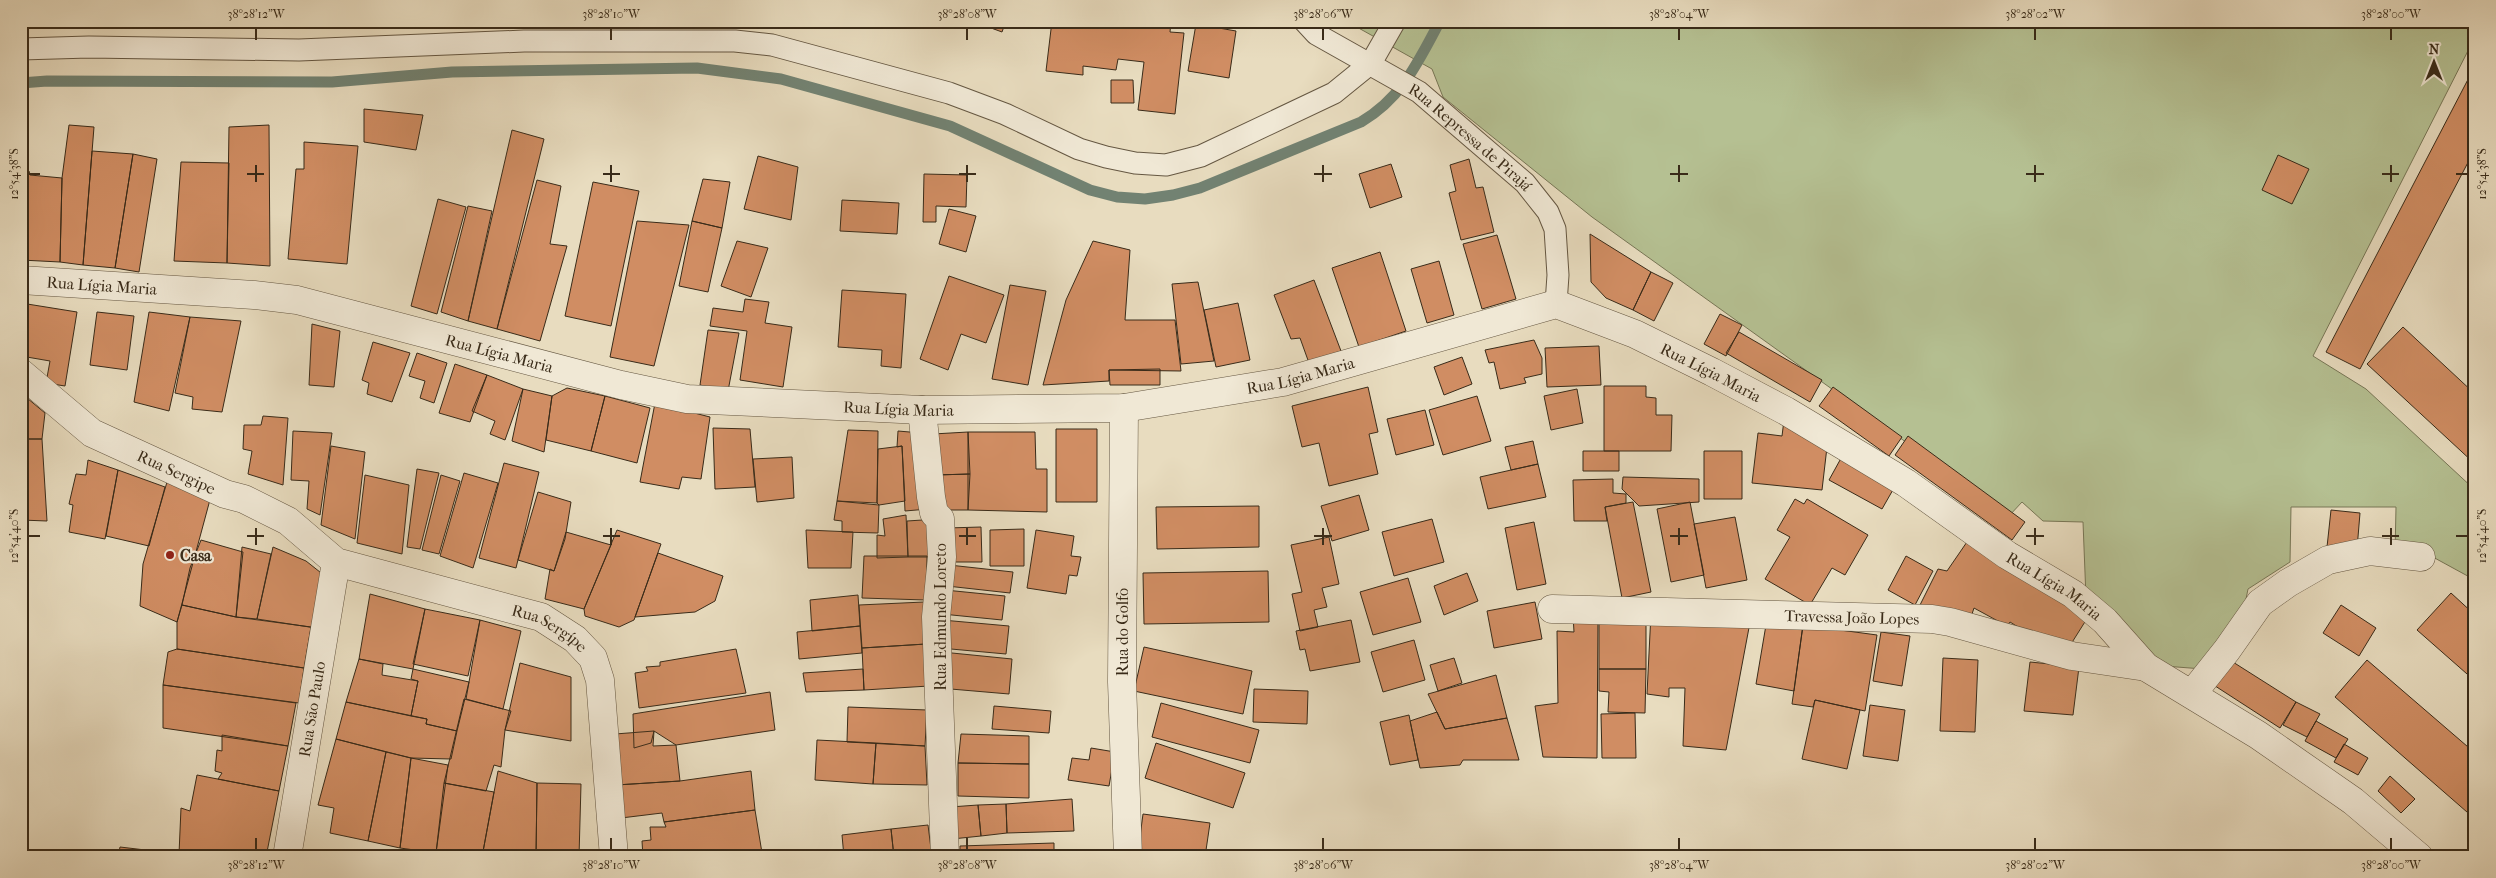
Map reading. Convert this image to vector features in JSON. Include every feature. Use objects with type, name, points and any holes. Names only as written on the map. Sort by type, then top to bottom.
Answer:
[{"type":"street","name":"Rua Lígia Maria","points":[[21,280],[254,295],[297,300],[621,385],[687,399],[922,410],[1124,408],[1283,382],[1556,304],[1635,334],[1712,372],[1786,412],[1906,483],[2007,555],[2073,594],[2105,621],[2146,667],[2258,735],[2353,801],[2419,857]]},
{"type":"street","name":"Rua Sergipe","points":[[21,373],[92,433],[226,494],[244,499],[288,521],[336,562]]},
{"type":"street","name":"Rua do Golfo","points":[[1124,408],[1122,682],[1128,857]]},
{"type":"street","name":"Rua Edmundo Loreto","points":[[922,410],[932,507],[940,519],[942,557],[936,616],[945,857]]},
{"type":"street","points":[[2192,694],[2227,650],[2260,603],[2288,582],[2328,560],[2370,551],[2421,557]]},
{"type":"street","name":"Rua São Paulo","points":[[288,856],[336,562]]},
{"type":"street","name":"Rua Sergípe","points":[[336,562],[541,616],[575,639],[593,658],[603,698],[614,857]]},
{"type":"street","name":"Travessa João Lopes","points":[[1552,609],[1932,619],[1950,622],[2072,656],[2146,667]]},
{"type":"street","points":[[288,856],[292,857]]},
{"type":"lane","name":"Rua Repressa de Pirajá","points":[[1304,21],[1316,34],[1419,92],[1525,183],[1548,212],[1555,229],[1558,275],[1556,304]]},
{"type":"lane","points":[[21,49],[89,47],[299,50],[524,41],[735,41],[772,44],[949,94],[1005,114],[1079,149],[1106,158],[1135,163],[1166,165],[1201,156],[1317,103],[1349,83],[1371,64],[1395,21]]},
{"type":"green space","points":[[1346,21],[2475,21],[2475,37],[2313,356],[2366,389],[2475,490],[2475,580],[2431,556],[2395,554],[2396,507],[2291,507],[2290,562],[2248,589],[2241,624],[2203,669],[2164,666],[2086,598],[2083,522],[2043,521],[2022,502],[2009,516],[1592,217],[1443,97],[1432,69]]},
{"type":"building","points":[[972,21],[1006,21],[1002,32]]},
{"type":"building","points":[[1052,21],[1171,21],[1170,32],[1184,33],[1175,114],[1138,110],[1144,62],[1118,59],[1116,70],[1083,66],[1083,75],[1046,71]]},
{"type":"building","points":[[1196,24],[1236,31],[1229,78],[1188,71]]},
{"type":"building","points":[[2475,66],[2475,149],[2360,369],[2326,352]]},
{"type":"building","points":[[1111,80],[1133,80],[1134,103],[1111,103]]},
{"type":"building","points":[[364,109],[423,115],[416,150],[364,142]]},
{"type":"building","points":[[69,125],[94,127],[83,265],[60,262],[62,178]]},
{"type":"building","points":[[269,125],[270,266],[227,263],[229,127]]},
{"type":"building","points":[[512,130],[544,139],[497,329],[468,321]]},
{"type":"building","points":[[304,142],[358,146],[347,264],[288,259],[296,169],[304,169]]},
{"type":"building","points":[[92,151],[133,154],[115,268],[83,265]]},
{"type":"building","points":[[133,154],[157,159],[139,272],[115,268]]},
{"type":"building","points":[[2278,155],[2309,169],[2292,204],[2262,190]]},
{"type":"building","points":[[758,156],[798,167],[791,220],[744,209]]},
{"type":"building","points":[[1469,159],[1476,188],[1483,187],[1494,232],[1461,240],[1449,193],[1456,191],[1450,165]]},
{"type":"building","points":[[181,162],[229,163],[227,263],[174,261]]},
{"type":"building","points":[[1391,164],[1402,197],[1370,208],[1359,174]]},
{"type":"building","points":[[21,170],[29,171],[30,175],[62,178],[60,262],[21,260]]},
{"type":"building","points":[[924,174],[967,175],[966,207],[936,206],[936,222],[923,222]]},
{"type":"building","points":[[703,179],[730,182],[722,228],[692,221]]},
{"type":"building","points":[[537,180],[561,186],[550,244],[567,246],[540,341],[497,329]]},
{"type":"building","points":[[593,182],[639,191],[611,326],[565,316]]},
{"type":"building","points":[[438,199],[466,207],[437,314],[411,306]]},
{"type":"building","points":[[842,200],[899,203],[897,234],[840,231]]},
{"type":"building","points":[[468,206],[492,211],[468,321],[441,312]]},
{"type":"building","points":[[949,209],[976,216],[966,252],[939,244]]},
{"type":"building","points":[[637,221],[689,225],[654,366],[610,357]]},
{"type":"building","points":[[692,221],[722,228],[708,292],[679,286]]},
{"type":"building","points":[[1590,234],[1651,272],[1633,310],[1606,298],[1591,282]]},
{"type":"building","points":[[1497,235],[1516,299],[1482,309],[1463,244]]},
{"type":"building","points":[[737,241],[768,248],[751,297],[721,286]]},
{"type":"building","points":[[1093,241],[1130,250],[1125,320],[1175,320],[1181,371],[1109,370],[1109,381],[1043,385],[1066,300]]},
{"type":"building","points":[[1380,252],[1406,331],[1359,347],[1332,268]]},
{"type":"building","points":[[1439,261],[1454,315],[1427,323],[1411,269]]},
{"type":"building","points":[[1651,272],[1673,283],[1654,321],[1633,310]]},
{"type":"building","points":[[949,276],[1004,295],[986,343],[961,334],[948,370],[920,359]]},
{"type":"building","points":[[1314,280],[1341,351],[1309,363],[1300,338],[1291,339],[1274,295]]},
{"type":"building","points":[[1198,282],[1214,361],[1181,364],[1172,284]]},
{"type":"building","points":[[1010,285],[1046,291],[1028,385],[992,379]]},
{"type":"building","points":[[842,290],[906,294],[901,368],[881,366],[882,350],[838,347]]},
{"type":"building","points":[[745,299],[769,302],[765,323],[792,327],[783,387],[740,380],[747,331],[710,326],[713,308],[743,312]]},
{"type":"building","points":[[21,303],[77,312],[65,386],[46,383],[50,361],[21,356]]},
{"type":"building","points":[[1238,303],[1250,360],[1216,367],[1204,310]]},
{"type":"building","points":[[97,312],[134,316],[127,370],[90,365]]},
{"type":"building","points":[[149,312],[190,317],[169,411],[134,402]]},
{"type":"building","points":[[1720,314],[1742,325],[1726,356],[1704,344]]},
{"type":"building","points":[[190,317],[241,321],[222,412],[192,409],[193,397],[175,393]]},
{"type":"building","points":[[312,324],[340,331],[334,387],[309,385]]},
{"type":"building","points":[[2403,327],[2475,394],[2475,464],[2367,364]]},
{"type":"building","points":[[708,330],[739,333],[728,391],[700,385]]},
{"type":"building","points":[[1739,332],[1822,380],[1810,402],[1726,353]]},
{"type":"building","points":[[1534,340],[1542,358],[1542,374],[1524,378],[1526,383],[1500,389],[1494,362],[1489,363],[1485,350]]},
{"type":"building","points":[[373,342],[410,353],[392,402],[367,394],[369,383],[362,380]]},
{"type":"building","points":[[1599,346],[1601,385],[1547,387],[1545,348]]},
{"type":"building","points":[[417,353],[447,363],[434,403],[420,398],[425,381],[409,376]]},
{"type":"building","points":[[1462,357],[1472,384],[1444,395],[1434,367]]},
{"type":"building","points":[[455,364],[487,375],[470,422],[439,413]]},
{"type":"building","points":[[1160,369],[1160,385],[1110,385],[1109,370]]},
{"type":"building","points":[[487,375],[523,389],[505,440],[490,434],[495,421],[472,411]]},
{"type":"building","points":[[1604,386],[1646,386],[1646,397],[1656,398],[1656,415],[1672,415],[1671,451],[1604,451]]},
{"type":"building","points":[[1368,387],[1378,432],[1369,434],[1378,474],[1329,486],[1319,443],[1302,447],[1292,406]]},
{"type":"building","points":[[1833,387],[1902,437],[1889,456],[1819,406]]},
{"type":"building","points":[[567,388],[605,396],[591,451],[546,440],[552,396]]},
{"type":"building","points":[[523,389],[552,396],[544,452],[512,441]]},
{"type":"building","points":[[1577,389],[1583,423],[1551,430],[1544,396]]},
{"type":"building","points":[[21,393],[45,413],[42,439],[21,439]]},
{"type":"building","points":[[605,396],[650,408],[637,463],[591,451]]},
{"type":"building","points":[[1477,396],[1491,441],[1443,455],[1429,410]]},
{"type":"building","points":[[655,403],[710,417],[701,479],[682,477],[679,489],[640,482]]},
{"type":"building","points":[[1425,410],[1434,445],[1396,455],[1387,419]]},
{"type":"building","points":[[263,416],[288,418],[283,485],[248,474],[252,451],[243,449],[244,425],[261,425]]},
{"type":"building","points":[[1784,420],[1827,447],[1822,490],[1752,483],[1758,433],[1782,436]]},
{"type":"building","points":[[713,428],[750,429],[755,487],[715,489]]},
{"type":"building","points":[[1056,429],[1097,429],[1097,502],[1056,502]]},
{"type":"building","points":[[848,430],[878,431],[877,503],[837,501]]},
{"type":"building","points":[[293,431],[332,433],[320,515],[307,509],[309,481],[291,480]]},
{"type":"building","points":[[898,431],[921,433],[928,509],[905,511],[902,446],[897,447]]},
{"type":"building","points":[[968,432],[970,474],[935,475],[933,434]]},
{"type":"building","points":[[968,432],[1035,432],[1036,469],[1047,469],[1047,512],[968,510]]},
{"type":"building","points":[[1908,436],[2025,522],[2012,540],[1895,455]]},
{"type":"building","points":[[21,439],[42,439],[47,521],[21,520]]},
{"type":"building","points":[[1533,441],[1538,464],[1511,470],[1505,447]]},
{"type":"building","points":[[331,446],[365,452],[355,539],[321,525]]},
{"type":"building","points":[[902,446],[905,501],[879,505],[877,503],[878,449]]},
{"type":"building","points":[[1583,451],[1619,451],[1619,471],[1583,471]]},
{"type":"building","points":[[1704,451],[1742,451],[1742,499],[1704,499]]},
{"type":"building","points":[[1845,451],[1898,481],[1882,509],[1829,480]]},
{"type":"building","points":[[792,457],[794,498],[757,502],[753,459]]},
{"type":"building","points":[[88,460],[118,470],[105,539],[69,532],[73,505],[69,504],[76,474],[86,475]]},
{"type":"building","points":[[504,463],[539,472],[516,568],[479,558]]},
{"type":"building","points":[[1538,464],[1546,497],[1488,509],[1480,477]]},
{"type":"building","points":[[417,469],[439,473],[420,549],[407,547]]},
{"type":"building","name":"Casa","points":[[118,470],[165,487],[149,546],[106,536]]},
{"type":"building","points":[[464,473],[498,483],[473,568],[440,556]]},
{"type":"building","points":[[970,474],[968,510],[947,510],[935,475]]},
{"type":"building","points":[[365,475],[409,485],[402,554],[357,543]]},
{"type":"building","points":[[441,475],[460,481],[439,554],[422,550]]},
{"type":"building","points":[[1623,477],[1699,479],[1699,502],[1639,506],[1622,489]]},
{"type":"building","points":[[1613,479],[1613,493],[1626,494],[1626,503],[1605,507],[1607,521],[1574,521],[1573,480]]},
{"type":"building","name":"Casa","points":[[167,482],[211,496],[177,622],[140,606],[143,564]]},
{"type":"building","points":[[538,492],[571,502],[565,539],[554,571],[518,560]]},
{"type":"building","points":[[1359,495],[1369,530],[1332,541],[1321,506]]},
{"type":"building","points":[[1795,499],[1804,504],[1807,499],[1868,535],[1845,575],[1832,568],[1810,605],[1765,579],[1790,537],[1777,530]]},
{"type":"building","points":[[837,501],[879,505],[878,533],[842,532],[842,521],[834,520]]},
{"type":"building","points":[[1633,502],[1651,592],[1622,598],[1605,507]]},
{"type":"building","points":[[1690,502],[1704,575],[1671,582],[1657,509]]},
{"type":"building","points":[[1259,506],[1259,547],[1157,549],[1156,507]]},
{"type":"building","points":[[2331,510],[2360,513],[2357,549],[2327,547]]},
{"type":"building","points":[[906,515],[908,557],[877,558],[877,535],[885,536],[883,519]]},
{"type":"building","points":[[1735,517],[1747,580],[1706,588],[1694,524]]},
{"type":"building","points":[[938,519],[940,557],[908,557],[907,521]]},
{"type":"building","points":[[1432,519],[1444,562],[1394,576],[1382,532]]},
{"type":"building","points":[[1534,522],[1546,584],[1517,590],[1505,528]]},
{"type":"building","points":[[981,527],[982,562],[948,562],[947,528]]},
{"type":"building","points":[[1024,529],[1024,566],[990,566],[990,530]]},
{"type":"building","points":[[617,530],[661,544],[634,620],[619,627],[585,616],[584,609]]},
{"type":"building","points":[[806,530],[853,532],[851,568],[808,568]]},
{"type":"building","points":[[1036,530],[1074,536],[1071,556],[1081,557],[1077,576],[1069,575],[1066,594],[1027,588]]},
{"type":"building","points":[[566,532],[611,545],[584,609],[545,599],[550,569],[554,571]]},
{"type":"building","points":[[1329,537],[1339,584],[1322,588],[1327,607],[1314,610],[1318,627],[1300,631],[1292,594],[1302,592],[1291,545]]},
{"type":"building","points":[[1969,539],[2088,617],[2071,644],[2031,635],[2010,622],[2007,626],[1974,608],[1971,617],[1920,605],[1938,569],[1947,571]]},
{"type":"building","name":"Casa","points":[[201,540],[243,552],[236,617],[182,605],[190,568]]},
{"type":"building","points":[[242,547],[271,554],[257,619],[236,617]]},
{"type":"building","points":[[273,547],[306,561],[325,576],[316,628],[257,619]]},
{"type":"building","points":[[658,553],[723,576],[715,601],[695,612],[635,617]]},
{"type":"building","points":[[864,556],[927,556],[926,600],[862,598]]},
{"type":"building","points":[[1906,556],[1933,571],[1915,605],[1888,590]]},
{"type":"building","points":[[949,565],[1013,572],[1010,593],[947,586]]},
{"type":"building","points":[[1268,571],[1269,622],[1144,624],[1143,573]]},
{"type":"building","points":[[1467,573],[1478,601],[1444,615],[1434,586]]},
{"type":"building","points":[[1408,578],[1421,622],[1373,635],[1360,592]]},
{"type":"building","points":[[945,590],[1005,596],[1002,620],[942,614]]},
{"type":"building","points":[[2451,593],[2475,615],[2475,681],[2417,630]]},
{"type":"building","points":[[370,594],[425,609],[413,669],[359,659]]},
{"type":"building","points":[[858,595],[860,626],[812,631],[810,600]]},
{"type":"building","points":[[924,602],[926,644],[862,648],[859,605]]},
{"type":"building","points":[[1535,602],[1542,639],[1494,648],[1487,611]]},
{"type":"building","points":[[182,605],[236,617],[311,627],[304,668],[177,649],[177,622]]},
{"type":"building","points":[[2341,605],[2376,628],[2359,656],[2323,633]]},
{"type":"building","points":[[425,609],[480,620],[468,676],[413,664]]},
{"type":"building","points":[[1651,613],[1751,617],[1726,750],[1683,746],[1685,688],[1669,688],[1669,697],[1647,694]]},
{"type":"building","points":[[1573,615],[1598,615],[1597,758],[1543,757],[1535,706],[1558,703],[1557,631],[1574,632]]},
{"type":"building","points":[[1599,615],[1646,615],[1646,669],[1599,669]]},
{"type":"building","points":[[1767,619],[1803,625],[1794,691],[1756,684]]},
{"type":"building","points":[[480,620],[521,631],[503,709],[466,699]]},
{"type":"building","points":[[942,620],[1009,626],[1006,654],[940,648]]},
{"type":"building","points":[[1351,620],[1360,662],[1310,671],[1305,649],[1300,650],[1296,631]]},
{"type":"building","points":[[1803,625],[1877,635],[1865,711],[1815,700],[1813,707],[1792,704]]},
{"type":"building","points":[[860,626],[862,653],[799,659],[797,632]]},
{"type":"building","points":[[1881,632],[1910,636],[1902,686],[1873,681]]},
{"type":"building","points":[[1414,640],[1425,680],[1383,692],[1371,652]]},
{"type":"building","points":[[926,644],[929,686],[864,690],[862,648]]},
{"type":"building","points":[[1144,647],[1252,671],[1243,714],[1134,691]]},
{"type":"building","points":[[177,649],[304,668],[299,703],[163,685],[168,652]]},
{"type":"building","points":[[736,649],[746,693],[639,708],[635,673],[648,671],[646,667],[660,666],[660,662]]},
{"type":"building","points":[[942,652],[1012,659],[1009,694],[939,688]]},
{"type":"building","points":[[2225,657],[2296,702],[2280,728],[2209,682]]},
{"type":"building","points":[[1454,658],[1462,683],[1438,691],[1430,665]]},
{"type":"building","points":[[1943,658],[1978,660],[1975,732],[1940,731]]},
{"type":"building","points":[[359,659],[383,664],[382,675],[418,681],[411,716],[346,702]]},
{"type":"building","points":[[2367,660],[2475,753],[2475,819],[2335,697]]},
{"type":"building","points":[[2030,662],[2079,667],[2073,715],[2024,711]]},
{"type":"building","points":[[520,663],[571,677],[571,741],[505,730]]},
{"type":"building","points":[[413,669],[469,682],[457,731],[426,724],[427,719],[411,716],[418,681],[411,679]]},
{"type":"building","points":[[863,669],[864,690],[806,692],[803,673]]},
{"type":"building","points":[[1599,669],[1646,669],[1645,713],[1608,712],[1609,692],[1599,691]]},
{"type":"building","points":[[1496,675],[1507,718],[1445,729],[1428,694]]},
{"type":"building","points":[[163,685],[296,703],[288,746],[163,728]]},
{"type":"building","points":[[1254,689],[1308,691],[1307,724],[1253,722]]},
{"type":"building","points":[[770,692],[775,730],[676,745],[654,731],[651,743],[634,748],[633,714]]},
{"type":"building","points":[[464,699],[511,711],[505,730],[501,767],[494,765],[486,791],[444,783]]},
{"type":"building","points":[[1815,700],[1860,710],[1847,769],[1802,759]]},
{"type":"building","points":[[346,702],[427,719],[426,724],[457,731],[451,759],[411,758],[336,739]]},
{"type":"building","points":[[2296,702],[2320,714],[2307,737],[2283,725]]},
{"type":"building","points":[[1161,703],[1259,730],[1250,763],[1152,737]]},
{"type":"building","points":[[1870,705],[1905,710],[1898,761],[1863,756]]},
{"type":"building","points":[[994,706],[1051,711],[1049,733],[992,729]]},
{"type":"building","points":[[848,707],[927,710],[925,746],[847,742]]},
{"type":"building","points":[[1437,712],[1445,729],[1507,718],[1519,760],[1463,760],[1460,765],[1420,768],[1410,721]]},
{"type":"building","points":[[1635,713],[1636,758],[1602,758],[1601,714]]},
{"type":"building","points":[[1409,715],[1418,760],[1390,765],[1380,722]]},
{"type":"building","points":[[2316,721],[2348,739],[2336,758],[2305,741]]},
{"type":"building","points":[[654,731],[653,746],[676,745],[680,781],[616,785],[615,734]]},
{"type":"building","points":[[961,734],[1029,736],[1029,764],[958,763]]},
{"type":"building","points":[[222,735],[288,746],[279,791],[218,779],[222,773],[215,771],[217,750],[222,751]]},
{"type":"building","points":[[336,739],[386,752],[368,841],[330,833],[334,808],[318,805]]},
{"type":"building","points":[[817,740],[876,743],[873,784],[815,780]]},
{"type":"building","points":[[876,743],[925,746],[927,785],[873,784]]},
{"type":"building","points":[[1156,743],[1245,773],[1233,808],[1145,778]]},
{"type":"building","points":[[2344,744],[2368,758],[2358,775],[2334,762]]},
{"type":"building","points":[[1091,748],[1115,752],[1109,786],[1068,780],[1072,758],[1089,760]]},
{"type":"building","points":[[386,752],[411,758],[400,848],[368,841]]},
{"type":"building","points":[[411,758],[448,765],[436,853],[400,848]]},
{"type":"building","points":[[958,763],[1029,764],[1029,798],[958,796]]},
{"type":"building","points":[[498,771],[537,783],[536,857],[482,857]]},
{"type":"building","points":[[751,771],[755,810],[664,822],[662,813],[621,818],[616,785],[680,781]]},
{"type":"building","points":[[197,775],[279,791],[266,857],[191,857],[179,854],[181,808],[190,811]]},
{"type":"building","points":[[2390,776],[2415,799],[2401,813],[2378,791]]},
{"type":"building","points":[[444,783],[494,792],[482,857],[456,857],[436,853]]},
{"type":"building","points":[[537,783],[581,784],[579,857],[536,857]]},
{"type":"building","points":[[1072,799],[1074,831],[1007,833],[1006,804]]},
{"type":"building","points":[[1006,804],[1007,833],[981,836],[978,805]]},
{"type":"building","points":[[978,805],[981,836],[952,839],[950,807]]},
{"type":"building","points":[[755,810],[762,853],[704,857],[643,857],[642,841],[651,840],[650,827],[666,827],[664,822]]},
{"type":"building","points":[[1143,814],[1210,823],[1205,857],[1171,857],[1138,852]]},
{"type":"building","points":[[928,825],[932,857],[894,857],[891,829]]},
{"type":"building","points":[[891,829],[894,857],[844,857],[842,835]]},
{"type":"building","points":[[1054,843],[1054,857],[960,857],[960,846]]},
{"type":"building","points":[[120,847],[179,854],[190,857],[118,857]]},
{"type":"waterway","points":[[21,83],[47,81],[332,82],[452,72],[697,68],[781,79],[950,126],[1090,190],[1117,197],[1145,199],[1173,195],[1200,188],[1361,122],[1388,102],[1408,78],[1440,21]]},
{"type":"place","name":"Casa","points":[[170,555]]}]
